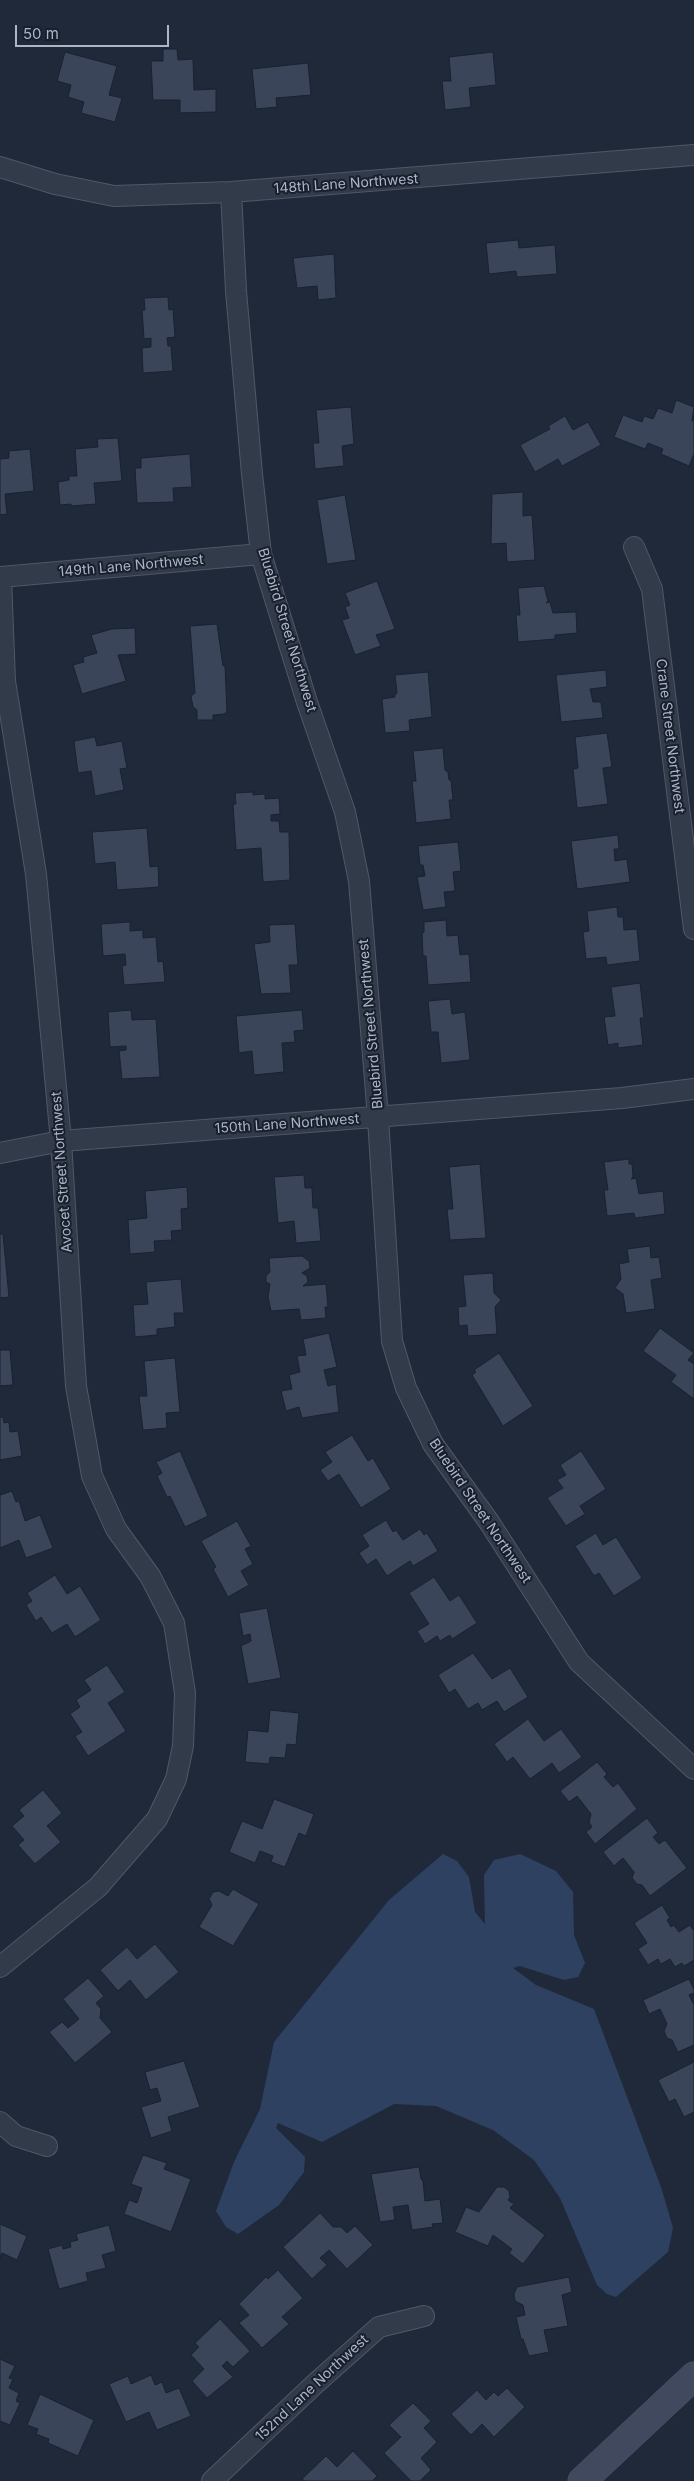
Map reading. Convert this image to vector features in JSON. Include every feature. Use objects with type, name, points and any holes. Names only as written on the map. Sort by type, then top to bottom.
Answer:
[{"type":"street","name":"148th Lane Northwest","points":[[0,167],[55,184],[114,196],[231,192],[694,155]]},
{"type":"street","name":"Bluebird Street Northwest","points":[[231,192],[239,325],[262,554],[307,702],[345,812],[359,881],[378,1118],[392,1341],[406,1388],[430,1437],[489,1522],[579,1662],[694,1769]]},
{"type":"street","name":"Crane Street Northwest","points":[[634,547],[652,589],[694,929]]},
{"type":"street","name":"149th Lane Northwest","points":[[0,577],[262,554]]},
{"type":"street","name":"Avocet Street Northwest","points":[[0,577],[5,681],[36,874],[61,1141],[76,1386],[92,1476],[116,1529],[150,1576],[174,1623],[185,1693],[183,1746],[176,1779],[157,1819],[133,1849],[98,1887],[0,1967]]},
{"type":"street","name":"150th Lane Northwest","points":[[0,1153],[61,1141],[622,1098],[694,1088]]},
{"type":"street","points":[[0,2122],[16,2136],[47,2146]]},
{"type":"street","name":"152nd Lane Northwest","points":[[212,2481],[316,2383],[379,2327],[424,2316]]},
{"type":"street","points":[[582,2481],[694,2376]]},
{"type":"water","points":[[443,1854],[457,1861],[469,1877],[475,1912],[485,1924],[484,1875],[494,1860],[520,1854],[556,1871],[573,1892],[574,1935],[585,1963],[578,1977],[564,1980],[520,1966],[513,1968],[536,1985],[594,2009],[662,2190],[673,2228],[668,2252],[616,2297],[607,2294],[597,2285],[560,2198],[534,2160],[493,2130],[436,2106],[394,2104],[322,2142],[278,2123],[276,2128],[305,2157],[304,2172],[279,2205],[238,2234],[226,2227],[216,2211],[234,2162],[260,2109],[274,2042],[389,1900]]},
{"type":"building","points":[[163,49],[177,49],[178,60],[193,59],[194,90],[216,89],[216,112],[180,113],[180,100],[153,100],[151,61],[163,61]]},
{"type":"building","points":[[65,52],[117,66],[109,95],[122,98],[115,122],[81,113],[84,102],[68,97],[71,85],[57,81]]},
{"type":"building","points":[[493,52],[496,85],[469,88],[471,107],[445,110],[442,81],[451,81],[449,57]]},
{"type":"building","points":[[308,63],[311,95],[276,98],[277,107],[256,109],[252,69]]},
{"type":"building","points":[[518,240],[519,248],[555,245],[557,274],[517,277],[516,271],[489,274],[486,243]]},
{"type":"building","points":[[334,254],[336,298],[318,300],[317,286],[297,288],[293,258]]},
{"type":"building","points":[[168,297],[169,310],[173,309],[175,337],[167,338],[168,346],[171,346],[173,371],[143,373],[142,348],[151,347],[151,338],[144,339],[142,310],[145,310],[144,298]]},
{"type":"building","points":[[676,400],[694,407],[692,421],[694,421],[694,454],[689,466],[661,454],[663,449],[648,443],[645,449],[614,437],[623,415],[642,422],[644,416],[653,419],[658,408],[672,413]]},
{"type":"building","points":[[351,407],[354,444],[342,446],[344,466],[315,469],[313,443],[319,443],[316,410]]},
{"type":"building","points":[[565,416],[573,430],[588,422],[601,445],[562,466],[558,459],[535,472],[520,445],[550,429],[548,426]]},
{"type":"building","points":[[118,438],[122,481],[94,483],[96,504],[60,505],[58,482],[69,480],[69,476],[77,476],[75,449],[98,447],[97,439]]},
{"type":"building","points":[[30,449],[34,491],[5,494],[7,514],[0,515],[0,459],[9,458],[9,451]]},
{"type":"building","points":[[190,454],[192,487],[173,488],[174,502],[137,503],[135,468],[141,468],[141,458]]},
{"type":"building","points":[[523,492],[523,516],[532,515],[535,560],[507,562],[506,543],[491,544],[492,494]]},
{"type":"building","points":[[345,495],[356,560],[327,564],[317,500]]},
{"type":"building","points":[[377,581],[395,629],[376,635],[381,646],[355,655],[342,620],[349,618],[345,607],[350,605],[345,593]]},
{"type":"building","points":[[544,586],[548,601],[546,603],[550,602],[553,613],[576,612],[577,633],[555,635],[555,639],[518,642],[516,615],[520,615],[518,588]]},
{"type":"building","points":[[217,624],[223,666],[225,666],[227,711],[224,714],[213,715],[213,720],[197,720],[197,710],[193,707],[191,696],[195,693],[190,626]]},
{"type":"building","points":[[135,628],[136,654],[118,655],[126,681],[82,694],[73,665],[84,662],[83,657],[97,653],[91,635],[112,629]]},
{"type":"building","points":[[606,670],[607,687],[590,689],[593,702],[601,702],[603,718],[561,722],[556,675]]},
{"type":"building","points":[[428,672],[432,717],[409,720],[410,731],[385,733],[382,699],[395,697],[397,693],[395,675]]},
{"type":"building","points":[[607,733],[612,767],[603,768],[608,804],[577,808],[573,769],[578,768],[575,737]]},
{"type":"building","points":[[95,737],[97,746],[122,741],[127,768],[120,769],[124,790],[95,796],[91,771],[78,773],[74,741]]},
{"type":"building","points":[[443,748],[445,770],[448,772],[449,780],[451,780],[453,800],[449,800],[451,819],[416,823],[412,781],[416,781],[413,751]]},
{"type":"building","points":[[253,792],[253,795],[265,794],[265,799],[279,798],[280,814],[271,815],[271,821],[279,821],[280,832],[289,832],[290,880],[263,882],[261,848],[236,850],[233,804],[236,804],[235,793]]},
{"type":"building","points":[[147,828],[150,867],[158,866],[159,887],[117,890],[115,862],[95,864],[92,832]]},
{"type":"building","points":[[618,835],[619,849],[614,849],[615,861],[627,859],[630,882],[577,889],[571,841]]},
{"type":"building","points":[[458,842],[461,871],[453,872],[455,891],[444,892],[446,907],[423,910],[417,877],[425,876],[423,865],[420,865],[418,846]]},
{"type":"building","points":[[617,907],[618,917],[623,917],[624,930],[637,929],[640,961],[607,965],[606,957],[586,959],[583,932],[589,931],[587,911]]},
{"type":"building","points":[[446,920],[447,936],[458,935],[460,955],[469,954],[471,982],[428,985],[426,956],[423,956],[422,933],[424,932],[424,922]]},
{"type":"building","points":[[130,922],[130,931],[143,930],[143,938],[156,937],[158,962],[163,961],[165,982],[124,985],[122,966],[126,965],[125,954],[103,956],[101,924]]},
{"type":"building","points":[[295,924],[298,965],[289,965],[291,993],[261,994],[254,944],[270,942],[269,925]]},
{"type":"building","points":[[640,983],[644,1018],[640,1018],[643,1045],[618,1048],[618,1043],[608,1045],[604,1017],[615,1016],[611,987]]},
{"type":"building","points":[[450,999],[452,1014],[465,1012],[470,1060],[441,1063],[438,1032],[431,1032],[428,1001]]},
{"type":"building","points":[[131,1010],[132,1020],[156,1019],[160,1077],[122,1079],[119,1051],[126,1050],[126,1046],[110,1047],[108,1012]]},
{"type":"building","points":[[302,1010],[304,1030],[294,1031],[295,1042],[282,1043],[284,1072],[254,1075],[252,1051],[239,1053],[236,1016]]},
{"type":"building","points":[[629,1159],[629,1164],[632,1164],[633,1177],[631,1179],[636,1178],[639,1194],[663,1191],[665,1214],[635,1218],[634,1213],[607,1216],[604,1190],[608,1190],[604,1162]]},
{"type":"building","points":[[480,1164],[486,1238],[450,1240],[447,1209],[453,1209],[449,1167]]},
{"type":"building","points":[[304,1175],[305,1188],[312,1188],[313,1208],[318,1208],[321,1241],[296,1243],[294,1221],[278,1223],[274,1177]]},
{"type":"building","points":[[187,1187],[188,1208],[181,1209],[182,1230],[171,1231],[172,1240],[154,1241],[155,1252],[130,1254],[128,1220],[147,1218],[145,1191]]},
{"type":"building","points":[[0,1234],[3,1234],[9,1297],[0,1298]]},
{"type":"building","points":[[650,1246],[651,1258],[659,1257],[662,1278],[651,1280],[655,1309],[626,1313],[623,1294],[615,1288],[621,1279],[619,1264],[629,1262],[627,1249]]},
{"type":"building","points":[[302,1256],[309,1261],[310,1268],[302,1273],[307,1276],[308,1282],[303,1286],[326,1284],[328,1307],[325,1307],[326,1318],[301,1320],[299,1309],[271,1311],[268,1297],[270,1284],[266,1282],[266,1276],[270,1272],[269,1258]]},
{"type":"building","points":[[493,1273],[494,1293],[501,1300],[495,1307],[497,1334],[468,1336],[467,1325],[459,1326],[458,1307],[466,1306],[463,1275]]},
{"type":"building","points":[[181,1279],[184,1313],[174,1313],[175,1327],[157,1329],[157,1335],[135,1337],[133,1305],[148,1304],[146,1282]]},
{"type":"building","points":[[660,1328],[694,1353],[688,1360],[694,1364],[694,1399],[671,1382],[676,1375],[643,1351]]},
{"type":"building","points":[[329,1333],[337,1367],[324,1370],[328,1386],[336,1384],[339,1412],[302,1418],[299,1407],[286,1411],[281,1391],[292,1389],[289,1375],[300,1372],[297,1356],[306,1355],[303,1339]]},
{"type":"building","points":[[0,1350],[10,1350],[13,1385],[0,1386]]},
{"type":"building","points":[[499,1353],[533,1406],[503,1426],[472,1375],[476,1372],[474,1370]]},
{"type":"building","points":[[175,1358],[180,1412],[166,1413],[167,1428],[143,1430],[139,1396],[147,1396],[144,1361]]},
{"type":"building","points":[[0,1417],[3,1417],[4,1423],[9,1422],[10,1432],[18,1431],[22,1456],[0,1460]]},
{"type":"building","points":[[352,1435],[368,1461],[373,1458],[391,1489],[361,1508],[339,1474],[328,1481],[320,1470],[332,1462],[325,1452]]},
{"type":"building","points":[[180,1451],[208,1516],[185,1527],[170,1496],[167,1497],[157,1476],[162,1473],[156,1462]]},
{"type":"building","points":[[581,1451],[606,1489],[580,1506],[585,1514],[566,1526],[547,1498],[563,1488],[557,1480],[566,1475],[560,1465]]},
{"type":"building","points":[[12,1491],[16,1502],[19,1501],[25,1521],[40,1515],[53,1548],[26,1558],[19,1540],[0,1548],[0,1495]]},
{"type":"building","points":[[386,1520],[393,1532],[396,1530],[403,1540],[420,1529],[424,1535],[427,1533],[438,1551],[413,1566],[410,1561],[387,1576],[376,1559],[367,1565],[359,1553],[369,1546],[362,1535]]},
{"type":"building","points":[[237,1521],[251,1546],[245,1549],[253,1564],[241,1571],[249,1585],[228,1597],[213,1569],[216,1567],[201,1541]]},
{"type":"building","points":[[596,1533],[603,1545],[616,1537],[642,1578],[614,1596],[599,1573],[594,1576],[575,1546]]},
{"type":"building","points":[[55,1575],[67,1594],[80,1586],[101,1620],[75,1637],[67,1624],[52,1633],[41,1617],[36,1621],[26,1605],[32,1601],[27,1593]]},
{"type":"building","points":[[434,1577],[450,1601],[459,1595],[477,1623],[452,1639],[450,1635],[440,1641],[437,1636],[425,1644],[417,1631],[429,1624],[409,1593]]},
{"type":"building","points":[[267,1608],[281,1678],[248,1684],[241,1646],[251,1641],[250,1634],[243,1636],[239,1613]]},
{"type":"building","points":[[473,1653],[492,1679],[510,1668],[528,1697],[504,1712],[497,1701],[482,1710],[478,1703],[468,1709],[455,1689],[449,1693],[438,1675]]},
{"type":"building","points":[[107,1665],[125,1692],[108,1703],[126,1731],[88,1756],[75,1736],[82,1732],[70,1714],[80,1707],[76,1700],[91,1690],[84,1680]]},
{"type":"building","points":[[270,1710],[299,1713],[296,1745],[287,1744],[285,1758],[270,1757],[269,1764],[245,1762],[248,1730],[268,1732]]},
{"type":"building","points":[[528,1719],[544,1741],[561,1729],[582,1757],[559,1773],[552,1763],[530,1779],[513,1757],[507,1762],[494,1744]]},
{"type":"building","points":[[597,1762],[607,1774],[604,1777],[613,1787],[618,1783],[637,1809],[595,1844],[586,1832],[592,1827],[589,1822],[591,1814],[577,1796],[569,1802],[560,1791]]},
{"type":"building","points":[[43,1790],[62,1813],[47,1826],[61,1842],[35,1864],[18,1845],[24,1840],[12,1826],[24,1816],[19,1810]]},
{"type":"building","points":[[274,1799],[314,1814],[306,1836],[299,1833],[285,1867],[271,1862],[273,1856],[260,1851],[255,1863],[229,1852],[242,1821],[262,1829]]},
{"type":"building","points":[[647,1818],[658,1833],[653,1837],[659,1844],[665,1840],[687,1868],[650,1896],[642,1885],[637,1884],[632,1878],[634,1872],[623,1858],[614,1866],[603,1852]]},
{"type":"building","points":[[233,1889],[259,1904],[233,1946],[199,1927],[212,1905],[209,1899],[213,1892],[219,1891],[228,1896]]},
{"type":"building","points":[[662,1905],[670,1918],[667,1920],[671,1927],[674,1925],[679,1932],[690,1925],[694,1931],[694,1960],[684,1966],[682,1963],[675,1967],[670,1959],[661,1964],[658,1959],[648,1965],[638,1949],[647,1943],[634,1923]]},
{"type":"building","points":[[155,1944],[179,1972],[146,2000],[130,1980],[118,1991],[100,1970],[127,1947],[137,1959]]},
{"type":"building","points":[[88,1978],[104,1996],[96,2003],[101,2009],[100,2018],[112,2032],[75,2063],[49,2032],[62,2022],[68,2028],[79,2019],[63,1999]]},
{"type":"building","points":[[689,1979],[694,1989],[694,1993],[689,1995],[694,2005],[694,2045],[678,2052],[672,2040],[667,2038],[664,2031],[667,2024],[660,2009],[649,2014],[643,2000]]},
{"type":"building","points":[[184,2061],[200,2107],[168,2117],[172,2131],[151,2138],[141,2107],[161,2101],[157,2088],[150,2090],[145,2072]]},
{"type":"building","points":[[694,2062],[694,2112],[684,2117],[675,2099],[669,2102],[658,2080]]},
{"type":"building","points":[[143,2155],[167,2163],[164,2169],[191,2179],[171,2232],[124,2214],[129,2200],[137,2203],[142,2188],[131,2184]]},
{"type":"building","points":[[419,2167],[423,2181],[425,2201],[440,2199],[443,2223],[432,2224],[433,2227],[412,2230],[408,2205],[393,2207],[395,2220],[380,2222],[371,2174]]},
{"type":"building","points":[[497,2187],[504,2187],[509,2191],[510,2197],[508,2200],[514,2204],[510,2208],[545,2235],[523,2264],[509,2253],[512,2249],[493,2235],[488,2246],[455,2232],[466,2207],[479,2212]]},
{"type":"building","points":[[320,2213],[333,2227],[341,2227],[347,2233],[355,2226],[373,2245],[347,2269],[329,2250],[320,2258],[327,2265],[312,2279],[283,2247]]},
{"type":"building","points":[[0,2224],[27,2236],[17,2260],[2,2253],[0,2258]]},
{"type":"building","points":[[109,2225],[116,2251],[102,2255],[106,2268],[86,2273],[88,2281],[59,2289],[48,2249],[62,2245],[63,2249],[71,2247],[70,2242],[78,2240],[76,2234]]},
{"type":"building","points":[[278,2270],[303,2298],[282,2317],[289,2324],[262,2348],[239,2323],[249,2315],[239,2304],[266,2277],[268,2279]]},
{"type":"building","points":[[569,2277],[572,2292],[562,2295],[568,2326],[544,2330],[549,2352],[529,2356],[523,2339],[521,2339],[516,2317],[525,2315],[523,2305],[515,2301],[514,2294],[517,2287]]},
{"type":"building","points":[[220,2319],[250,2351],[233,2367],[227,2361],[222,2366],[233,2377],[207,2398],[192,2381],[204,2369],[191,2355],[199,2347],[195,2343]]},
{"type":"building","points":[[0,2359],[15,2366],[9,2378],[13,2379],[9,2388],[19,2393],[16,2401],[20,2403],[10,2425],[0,2421]]},
{"type":"building","points":[[151,2375],[155,2385],[162,2382],[166,2393],[179,2388],[191,2416],[157,2430],[149,2412],[126,2422],[109,2384],[128,2376],[131,2384]]},
{"type":"building","points":[[507,2388],[525,2407],[494,2437],[482,2424],[471,2435],[451,2414],[477,2390],[486,2400],[494,2392],[498,2396]]},
{"type":"building","points":[[40,2394],[94,2420],[78,2456],[48,2443],[49,2439],[36,2434],[38,2429],[27,2425]]},
{"type":"building","points":[[413,2403],[431,2421],[424,2428],[437,2442],[421,2458],[431,2470],[420,2481],[411,2481],[384,2453],[401,2437],[389,2425]]},
{"type":"building","points":[[353,2451],[377,2476],[372,2481],[305,2481],[302,2479],[326,2456],[337,2467]]}]
